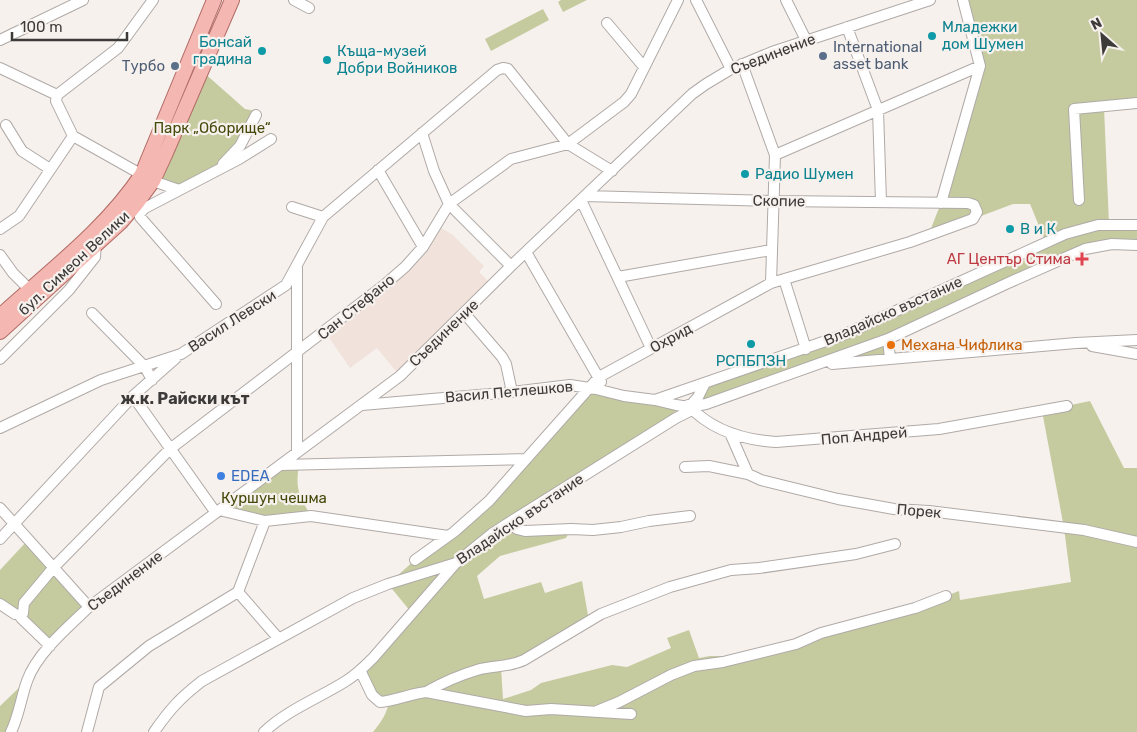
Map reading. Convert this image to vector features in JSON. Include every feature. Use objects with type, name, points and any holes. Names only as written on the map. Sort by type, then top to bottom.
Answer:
[{"type":"main road","name":"бул. Симеон Велики","points":[[0,332],[121,222],[137,203],[214,0]]},
{"type":"main road","name":"бул. Симеон Велики","points":[[0,316],[109,217],[128,195],[147,178],[166,155],[232,0]]},
{"type":"street","points":[[153,0],[118,48],[57,94],[56,101],[74,136],[147,178],[180,190]]},
{"type":"street","points":[[294,0],[309,8]]},
{"type":"street","name":"Сан Стефано","points":[[18,616],[23,613],[24,603],[54,567],[170,449],[296,354],[405,267],[423,247],[449,204],[511,159],[568,144],[624,102],[631,94],[678,0]]},
{"type":"street","points":[[696,0],[731,69]]},
{"type":"street","points":[[786,0],[806,40]]},
{"type":"street","name":"Съединение","points":[[11,732],[18,718],[27,680],[35,665],[50,646],[89,607],[400,376],[511,266],[692,94],[742,64],[806,40],[930,0]]},
{"type":"street","points":[[941,203],[980,66],[963,0]]},
{"type":"street","points":[[0,40],[79,1]]},
{"type":"street","points":[[607,23],[644,67]]},
{"type":"street","points":[[847,27],[878,110],[881,202]]},
{"type":"street","points":[[742,64],[775,155],[770,283]]},
{"type":"street","points":[[775,155],[980,66]]},
{"type":"street","points":[[0,68],[57,94]]},
{"type":"street","name":"Васил Левски","points":[[0,428],[101,380],[181,354],[286,285],[323,216],[497,70],[508,69],[568,144]]},
{"type":"street","points":[[1079,200],[1074,109],[1137,103]]},
{"type":"street","points":[[217,170],[240,146],[256,115]]},
{"type":"street","points":[[6,125],[22,151],[50,169]]},
{"type":"street","points":[[422,133],[434,171],[449,204],[511,266]]},
{"type":"street","points":[[0,228],[19,216],[74,136]]},
{"type":"street","points":[[216,304],[140,217],[140,213],[145,208],[271,139]]},
{"type":"street","points":[[568,144],[612,171]]},
{"type":"street","points":[[378,170],[423,247]]},
{"type":"street","points":[[583,198],[651,348]]},
{"type":"street","name":"Скопие","points":[[583,198],[968,203],[974,205]]},
{"type":"street","name":"Охрид","points":[[415,560],[448,536],[489,501],[599,377],[770,283],[910,242],[973,219],[977,212],[974,205]]},
{"type":"street","points":[[292,207],[323,216]]},
{"type":"street","name":"Владайско въстание","points":[[659,401],[705,382],[843,335],[1065,234],[1098,225],[1137,225]]},
{"type":"street","points":[[0,359],[69,290],[94,257],[96,244]]},
{"type":"street","name":"Владайско въстание","points":[[154,732],[169,710],[182,696],[202,681],[353,598],[388,584],[456,563],[493,533],[690,408],[819,365],[888,339],[1085,249],[1112,244],[1137,245]]},
{"type":"street","points":[[618,277],[771,250]]},
{"type":"street","points":[[526,252],[606,391]]},
{"type":"street","points":[[0,255],[13,273],[29,289]]},
{"type":"street","points":[[297,264],[297,452]]},
{"type":"street","points":[[784,279],[806,348]]},
{"type":"street","points":[[92,313],[145,367],[152,380]]},
{"type":"street","points":[[464,314],[502,357],[506,364],[512,392]]},
{"type":"street","points":[[888,339],[890,359]]},
{"type":"street","points":[[819,365],[1076,342],[1137,340]]},
{"type":"street","points":[[1076,342],[1137,354]]},
{"type":"street","points":[[0,538],[133,396],[181,354]]},
{"type":"street","points":[[716,379],[716,390],[723,398]]},
{"type":"street","name":"Владайско въстание","points":[[690,408],[705,382]]},
{"type":"street","name":"Васил Петлешков","points":[[361,405],[570,385],[659,401]]},
{"type":"street","name":"Поп Андрей","points":[[675,393],[707,423],[730,433],[754,440],[794,442],[939,429],[1067,406]]},
{"type":"street","points":[[133,396],[170,449],[218,511],[265,521],[311,516],[448,536]]},
{"type":"street","points":[[659,401],[690,408]]},
{"type":"street","points":[[659,401],[670,411],[669,422]]},
{"type":"street","points":[[730,433],[748,474]]},
{"type":"street","points":[[281,464],[526,459]]},
{"type":"street","name":"Порек","points":[[685,467],[709,466],[748,474],[761,480],[838,499],[894,509],[929,510],[1084,530],[1137,542]]},
{"type":"street","points":[[0,508],[89,607]]},
{"type":"street","points":[[510,522],[517,529],[525,531],[593,530],[690,516]]},
{"type":"street","points":[[87,732],[100,687],[149,646],[238,592],[265,521]]},
{"type":"street","points":[[426,692],[442,683],[479,669],[513,665],[601,614],[670,587],[731,570],[759,568],[856,554],[895,544]]},
{"type":"street","points":[[264,732],[283,717],[348,680],[360,670],[373,658],[456,563]]},
{"type":"street","points":[[238,592],[278,638]]},
{"type":"street","points":[[597,711],[619,702],[671,674],[694,666],[723,662],[796,644],[821,633],[915,608],[946,596]]},
{"type":"street","points":[[0,604],[18,616],[50,646]]},
{"type":"street","points":[[360,670],[372,695],[380,702],[389,701],[410,693],[426,692],[526,711],[551,709],[631,714]]},
{"type":"shaded area","points":[[436,225],[453,235],[484,266],[479,272],[488,281],[400,376],[377,348],[350,368],[325,332],[383,286]]},
{"type":"green space","points":[[561,0],[587,0],[563,12],[558,2]]},
{"type":"green space","points":[[963,0],[1137,0],[1137,103],[1104,107],[1109,224],[1137,225],[1137,245],[1098,246],[888,339],[890,359],[845,361],[706,403],[702,393],[714,381],[843,335],[1046,243],[1030,204],[1013,204],[928,236],[941,203],[980,66]]},
{"type":"green space","points":[[543,9],[549,20],[491,51],[485,39]]},
{"type":"green space","name":"Парк „Оборище“","points":[[202,71],[245,109],[256,111],[251,126],[217,170],[179,190],[153,181]]},
{"type":"green space","points":[[589,387],[672,406],[676,412],[676,418],[510,522],[517,529],[571,529],[566,538],[500,556],[477,576],[484,599],[541,582],[545,593],[582,581],[589,621],[501,667],[503,699],[531,690],[541,683],[612,665],[627,667],[671,648],[667,638],[689,630],[699,658],[721,656],[723,661],[959,591],[960,600],[1071,582],[1064,528],[1042,411],[1090,401],[1124,468],[1137,468],[1137,732],[373,732],[384,717],[390,699],[380,699],[374,692],[365,670],[411,612],[388,584],[415,560],[454,532]]},
{"type":"green space","name":"Куршун чешма","points":[[281,465],[299,465],[297,480],[299,492],[311,516],[282,520],[219,510]]},
{"type":"green space","points":[[27,541],[85,607],[52,642],[0,599],[0,570]]},
{"type":"green space","points":[[27,680],[11,732],[0,732],[0,706]]},
{"type":"place","name":"Младежки дом Шумен","points":[[932,36]]},
{"type":"place","name":"Бонсай градина","points":[[262,51]]},
{"type":"place","name":"International asset bank","points":[[823,56]]},
{"type":"place","name":"Къща-музей Добри Войников","points":[[327,60]]},
{"type":"place","name":"Турбо","points":[[175,66]]},
{"type":"place","name":"Радио Шумен","points":[[745,174]]},
{"type":"place","name":"В и К","points":[[1010,229]]},
{"type":"place","name":"АГ Център Стима","points":[[1082,259]]},
{"type":"place","name":"РСПБПЗН","points":[[751,344]]},
{"type":"place","name":"Механа Чифлика","points":[[891,345]]},
{"type":"place","name":"EDEA","points":[[221,476]]},
{"type":"district","name":"ж.к. Райски кът","points":[[185,398]]}]
